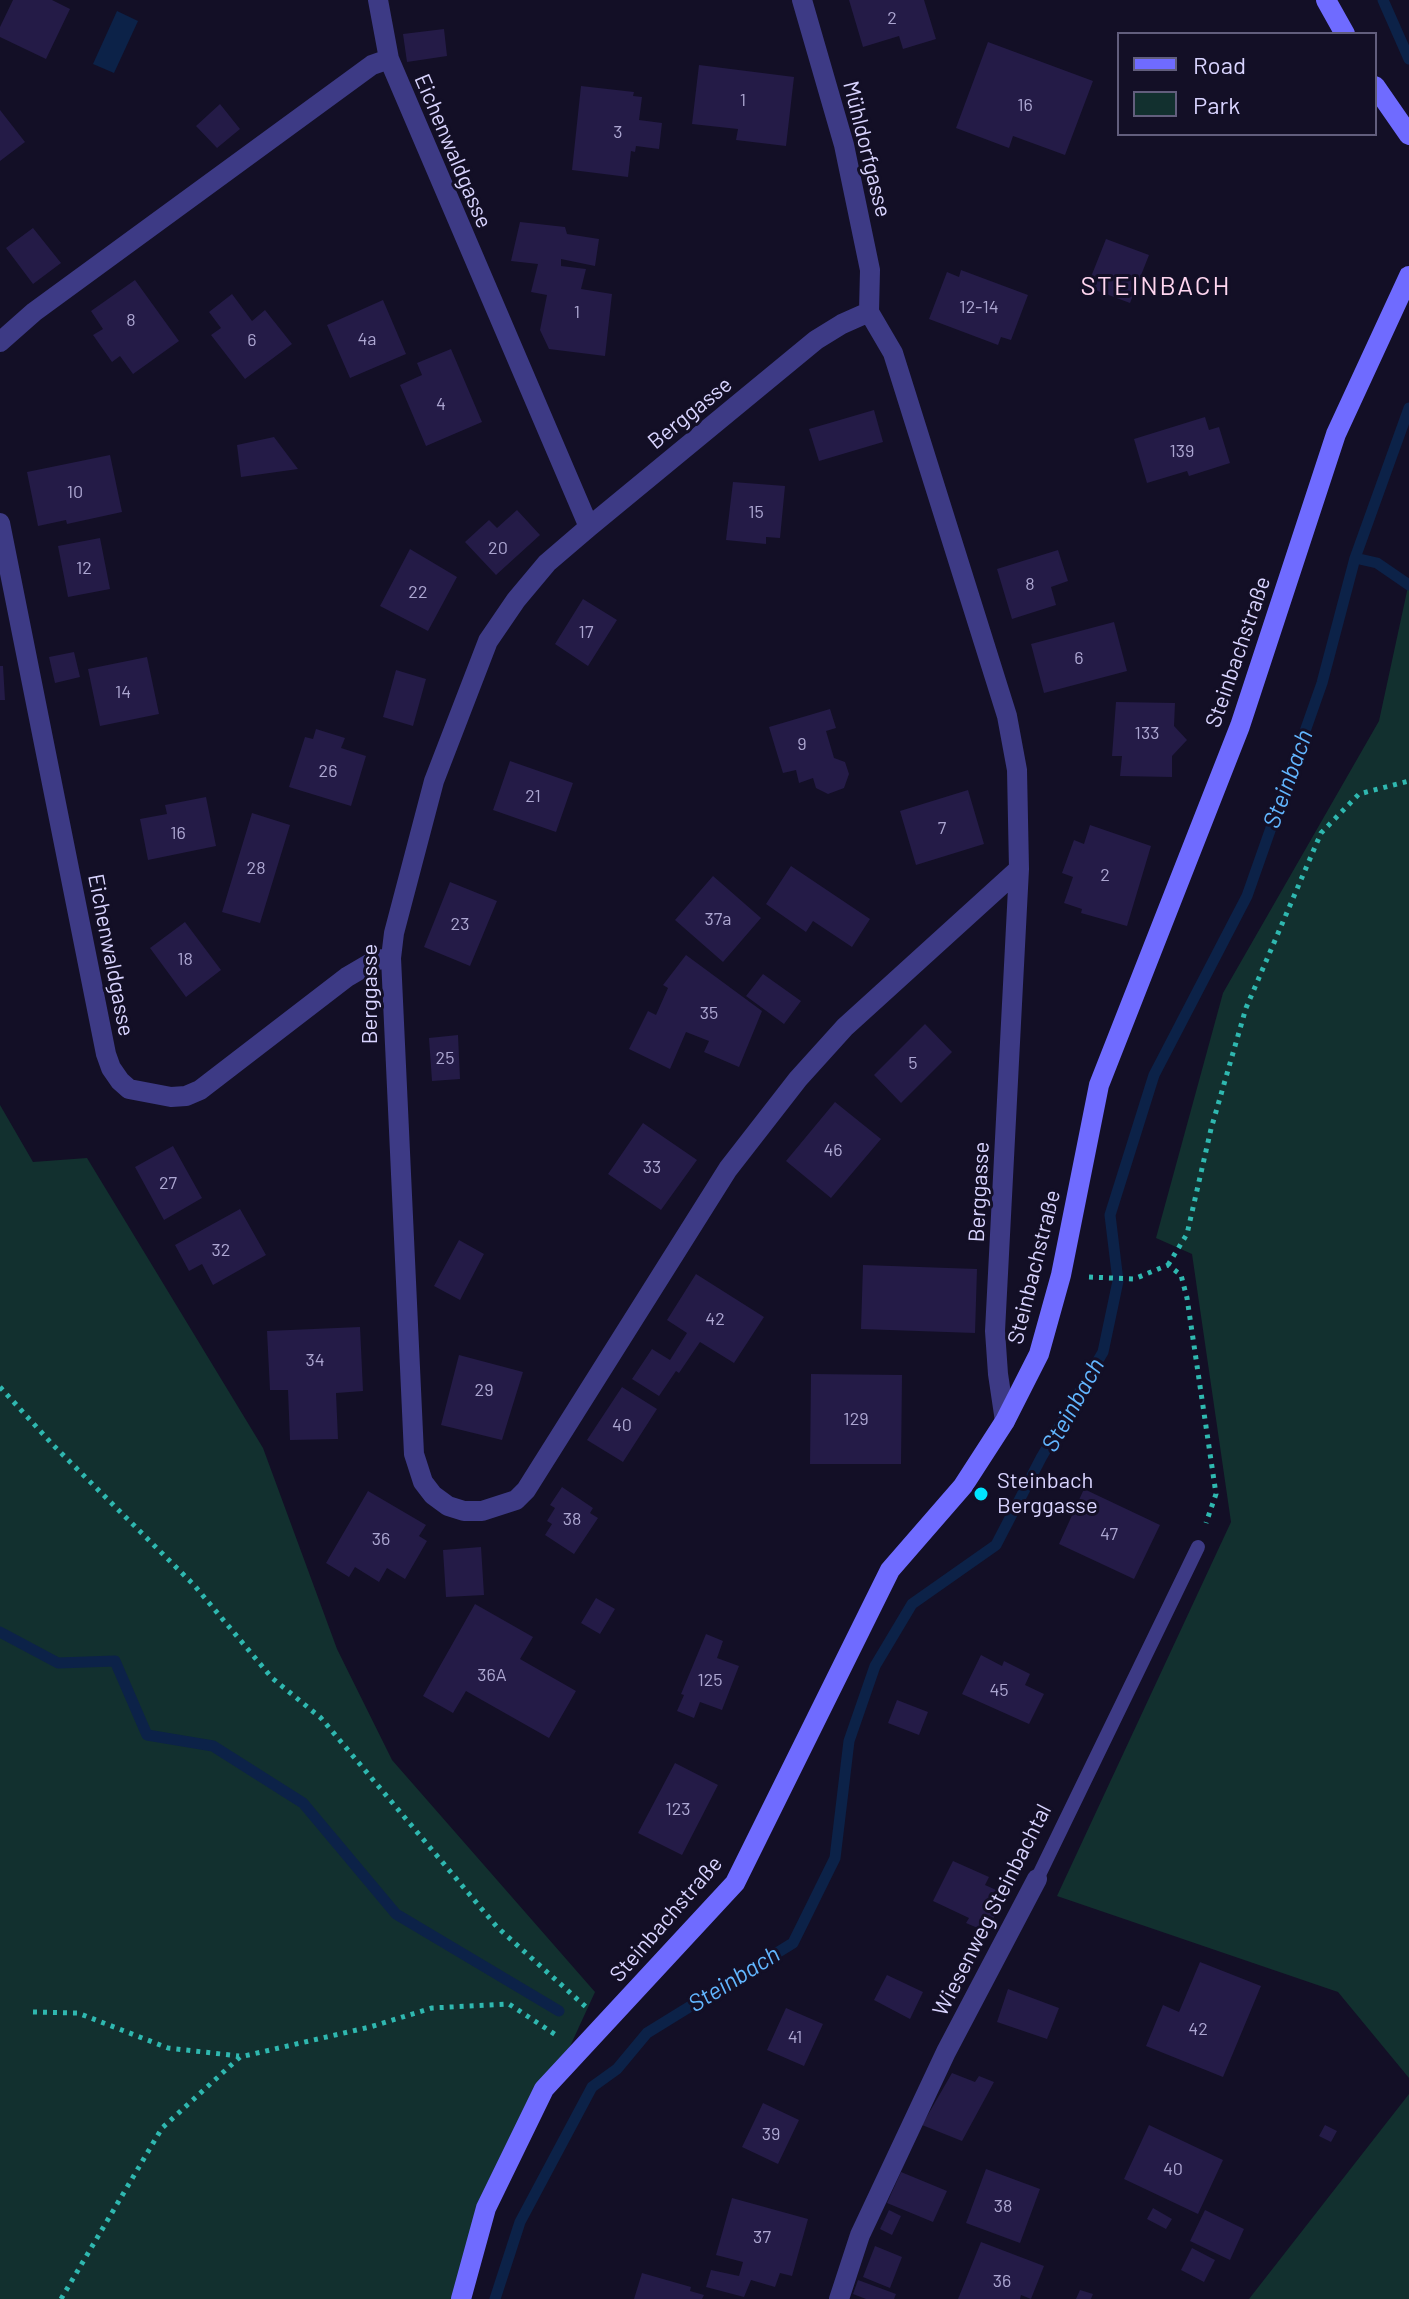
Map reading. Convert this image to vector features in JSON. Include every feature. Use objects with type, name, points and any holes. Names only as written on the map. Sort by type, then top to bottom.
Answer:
[{"type":"street","points":[[378,0],[389,59]]},
{"type":"street","name":"Mühldorfgasse","points":[[802,0],[844,145],[870,270],[869,312]]},
{"type":"street","points":[[1326,0],[1344,32]]},
{"type":"street","name":"Eichenwaldgasse","points":[[0,342],[34,312],[372,65],[389,59],[589,527]]},
{"type":"street","points":[[1377,89],[1409,135]]},
{"type":"street","name":"Steinbachstraße","points":[[461,2299],[486,2208],[544,2089],[735,1883],[890,1570],[963,1486],[1005,1421],[1039,1354],[1061,1275],[1099,1085],[1240,726],[1336,434],[1409,276]]},
{"type":"street","name":"Berggasse","points":[[1005,1421],[995,1331],[1019,869],[1017,770],[1007,716],[893,353],[869,312],[816,340],[547,563],[516,600],[488,641],[434,781],[394,933],[391,958],[414,1454],[423,1482],[433,1495],[456,1509],[482,1511],[516,1500],[526,1490],[728,1169],[798,1079],[845,1027],[1019,869]]},
{"type":"street","name":"Eichenwaldgasse","points":[[0,523],[106,1054],[120,1081],[129,1089],[171,1097],[186,1096],[200,1090],[347,977],[376,960],[391,958]]},
{"type":"street","name":"Wiesenweg Steinbachtal","points":[[839,2299],[860,2235],[939,2066],[1037,1879]]},
{"type":"lane","name":"Wiesenweg Steinbachtal","points":[[1037,1879],[1198,1547]]},
{"type":"path","points":[[1107,1278],[1134,1279],[1168,1265],[1187,1234],[1211,1129],[1246,1008],[1321,833],[1359,794],[1409,781]]},
{"type":"path","points":[[1168,1265],[1181,1275],[1187,1298],[1216,1494],[1198,1547]]},
{"type":"path","points":[[0,1387],[53,1445],[194,1585],[272,1678],[321,1718],[497,1927],[605,2024]]},
{"type":"path","points":[[33,2012],[78,2013],[168,2048],[240,2057],[370,2027],[432,2008],[509,2004],[581,2050]]},
{"type":"path","points":[[61,2299],[162,2128],[240,2057]]},
{"type":"green space","points":[[1409,582],[1409,2078],[1338,1992],[1057,1896],[1231,1522],[1192,1254],[1156,1238],[1223,993],[1379,721]]},
{"type":"green space","points":[[0,1105],[33,1162],[87,1158],[263,1448],[337,1649],[392,1760],[595,1992],[454,2299],[0,2299]]},
{"type":"green space","points":[[1409,2094],[1409,2299],[1249,2299]]},
{"type":"water","points":[[117,11],[138,21],[114,73],[93,64]]},
{"type":"building","points":[[13,0],[52,0],[70,9],[46,59],[0,37],[0,27]]},
{"type":"building","points":[[849,0],[924,0],[936,39],[903,49],[899,36],[863,47]]},
{"type":"building","points":[[444,29],[447,56],[407,62],[403,34]]},
{"type":"building","points":[[988,42],[1093,81],[1065,155],[1013,136],[1009,148],[956,128]]},
{"type":"building","points":[[699,65],[794,77],[786,146],[736,140],[738,129],[692,124]]},
{"type":"building","points":[[581,86],[634,92],[633,96],[642,97],[639,120],[662,123],[659,149],[636,146],[635,152],[631,151],[628,177],[572,170]]},
{"type":"building","points":[[220,104],[240,129],[217,148],[196,126]]},
{"type":"building","points":[[0,110],[25,142],[0,161]]},
{"type":"building","points":[[520,222],[565,227],[567,234],[599,239],[595,266],[561,259],[561,266],[586,269],[581,289],[612,294],[605,356],[549,349],[540,330],[547,295],[531,292],[538,264],[511,261]]},
{"type":"building","points":[[33,228],[61,263],[33,284],[6,248]]},
{"type":"building","points":[[1106,239],[1149,255],[1130,303],[1087,287]]},
{"type":"building","points":[[961,270],[1028,295],[1011,340],[1001,337],[998,345],[929,319],[947,272],[959,277]]},
{"type":"building","points":[[135,280],[179,341],[133,374],[120,356],[112,362],[93,335],[103,329],[91,311]]},
{"type":"building","points":[[232,294],[252,321],[265,310],[292,344],[245,379],[211,335],[221,328],[209,312]]},
{"type":"building","points":[[383,300],[406,354],[350,378],[327,325]]},
{"type":"building","points":[[451,349],[482,422],[426,446],[400,385],[422,375],[417,363]]},
{"type":"building","points":[[874,410],[883,442],[819,461],[809,429]]},
{"type":"building","points":[[1205,417],[1209,430],[1219,427],[1230,463],[1189,476],[1187,471],[1147,483],[1134,439]]},
{"type":"building","points":[[274,437],[298,469],[241,477],[237,445]]},
{"type":"building","points":[[110,455],[122,512],[67,524],[66,520],[38,526],[27,472]]},
{"type":"building","points":[[733,482],[785,486],[780,538],[766,537],[766,544],[726,540]]},
{"type":"building","points":[[517,510],[540,535],[496,575],[465,542],[489,520],[497,528]]},
{"type":"building","points":[[100,538],[110,589],[68,597],[58,546]]},
{"type":"building","points":[[410,549],[457,577],[428,631],[380,606]]},
{"type":"building","points":[[1058,550],[1068,581],[1051,587],[1056,605],[1012,619],[997,569]]},
{"type":"building","points":[[583,599],[617,620],[588,666],[555,644]]},
{"type":"building","points":[[1114,622],[1127,671],[1044,693],[1031,644]]},
{"type":"building","points":[[74,652],[80,677],[55,683],[49,657]]},
{"type":"building","points":[[147,657],[159,714],[100,726],[88,669]]},
{"type":"building","points":[[0,666],[3,666],[5,700],[0,700]]},
{"type":"building","points":[[396,670],[426,679],[413,726],[383,717]]},
{"type":"building","points":[[1116,702],[1175,703],[1174,726],[1187,740],[1172,756],[1172,777],[1120,776],[1122,756],[1112,756]]},
{"type":"building","points":[[830,709],[836,728],[826,731],[834,758],[845,762],[849,774],[844,788],[828,794],[816,788],[813,778],[799,783],[796,770],[783,773],[769,727]]},
{"type":"building","points":[[316,729],[345,738],[341,748],[366,756],[351,806],[289,787],[305,737],[313,739]]},
{"type":"building","points":[[510,761],[573,783],[556,832],[493,810]]},
{"type":"building","points":[[968,790],[984,844],[916,865],[900,811]]},
{"type":"building","points":[[206,797],[216,846],[148,860],[140,819],[167,814],[165,805]]},
{"type":"building","points":[[252,813],[290,825],[260,923],[222,912]]},
{"type":"building","points":[[1090,825],[1151,846],[1127,926],[1081,913],[1082,909],[1064,903],[1073,877],[1062,873],[1074,840],[1084,844]]},
{"type":"building","points":[[791,866],[870,919],[852,947],[813,921],[806,932],[766,904]]},
{"type":"building","points":[[713,876],[761,918],[723,962],[675,920]]},
{"type":"building","points":[[450,882],[497,901],[470,966],[424,947]]},
{"type":"building","points":[[185,922],[221,970],[186,997],[150,948]]},
{"type":"building","points":[[686,955],[762,1011],[739,1067],[704,1052],[709,1041],[686,1032],[670,1069],[629,1049],[648,1011],[656,1015],[668,988],[663,985]]},
{"type":"building","points":[[763,974],[801,1001],[784,1024],[746,996]]},
{"type":"building","points":[[925,1024],[952,1052],[901,1103],[874,1075]]},
{"type":"building","points":[[458,1035],[460,1079],[432,1081],[429,1038]]},
{"type":"building","points":[[835,1102],[881,1139],[831,1198],[786,1161]]},
{"type":"building","points":[[643,1123],[697,1160],[661,1210],[608,1174]]},
{"type":"building","points":[[173,1146],[202,1198],[164,1220],[135,1167]]},
{"type":"building","points":[[240,1209],[266,1255],[213,1285],[202,1264],[189,1271],[175,1245]]},
{"type":"building","points":[[459,1240],[484,1254],[460,1300],[434,1286]]},
{"type":"building","points":[[863,1265],[977,1269],[975,1333],[861,1329]]},
{"type":"building","points":[[696,1274],[764,1317],[734,1363],[700,1342],[659,1396],[632,1379],[652,1349],[670,1360],[687,1333],[667,1320]]},
{"type":"building","points":[[360,1327],[363,1391],[336,1393],[338,1439],[290,1440],[288,1390],[270,1390],[267,1331]]},
{"type":"building","points":[[459,1355],[523,1372],[502,1440],[441,1425]]},
{"type":"building","points":[[811,1374],[902,1375],[901,1464],[810,1464]]},
{"type":"building","points":[[622,1387],[657,1409],[623,1462],[587,1440]]},
{"type":"building","points":[[562,1487],[593,1508],[590,1513],[598,1518],[574,1554],[545,1535],[552,1524],[547,1521],[555,1508],[550,1505]]},
{"type":"building","points":[[1084,1489],[1160,1525],[1134,1579],[1059,1544]]},
{"type":"building","points":[[368,1491],[426,1525],[419,1536],[427,1541],[405,1579],[387,1568],[379,1582],[355,1567],[349,1577],[326,1563]]},
{"type":"building","points":[[481,1547],[484,1595],[446,1597],[443,1550]]},
{"type":"building","points":[[596,1598],[615,1609],[600,1634],[581,1623]]},
{"type":"building","points":[[475,1604],[533,1637],[520,1659],[576,1691],[549,1738],[466,1691],[453,1713],[423,1696]]},
{"type":"building","points":[[706,1634],[723,1641],[717,1658],[739,1666],[722,1710],[700,1702],[694,1718],[677,1711]]},
{"type":"building","points":[[981,1655],[1002,1666],[1004,1661],[1030,1674],[1025,1685],[1044,1694],[1029,1724],[962,1694]]},
{"type":"building","points":[[897,1700],[928,1712],[919,1735],[888,1723]]},
{"type":"building","points":[[675,1763],[718,1785],[682,1855],[638,1833]]},
{"type":"building","points":[[953,1861],[989,1877],[985,1885],[1005,1894],[987,1932],[966,1923],[969,1918],[933,1901]]},
{"type":"building","points":[[1200,1962],[1261,1986],[1223,2077],[1146,2046],[1163,2005],[1179,2012]]},
{"type":"building","points":[[887,1975],[923,1992],[910,2019],[874,2000]]},
{"type":"building","points":[[1008,1989],[1059,2008],[1047,2039],[997,2022]]},
{"type":"building","points":[[786,2008],[823,2024],[804,2066],[767,2050]]},
{"type":"building","points":[[952,2073],[975,2082],[979,2076],[994,2082],[962,2141],[922,2125]]},
{"type":"building","points":[[763,2103],[799,2120],[778,2164],[742,2147]]},
{"type":"building","points":[[1149,2125],[1223,2160],[1198,2214],[1124,2179]]},
{"type":"building","points":[[1325,2125],[1337,2131],[1331,2142],[1319,2136]]},
{"type":"building","points":[[986,2169],[1040,2189],[1020,2243],[966,2223]]},
{"type":"building","points":[[901,2172],[947,2191],[933,2222],[887,2203]]},
{"type":"building","points":[[732,2198],[808,2219],[792,2276],[780,2273],[775,2287],[751,2280],[744,2297],[706,2287],[711,2270],[739,2276],[743,2262],[716,2255]]},
{"type":"building","points":[[1153,2208],[1172,2219],[1166,2229],[1147,2219]]},
{"type":"building","points":[[889,2210],[901,2216],[892,2235],[880,2229]]},
{"type":"building","points":[[1205,2210],[1244,2229],[1230,2260],[1190,2241]]},
{"type":"building","points":[[981,2242],[1044,2266],[1031,2299],[1021,2295],[1020,2299],[958,2299]]},
{"type":"building","points":[[875,2246],[902,2257],[890,2288],[863,2277]]},
{"type":"building","points":[[1192,2248],[1215,2260],[1204,2282],[1181,2270]]},
{"type":"building","points":[[642,2273],[691,2287],[690,2291],[704,2295],[702,2299],[634,2299]]},
{"type":"building","points":[[858,2280],[896,2294],[894,2299],[866,2299],[853,2294]]},
{"type":"building","points":[[1080,2290],[1093,2294],[1091,2299],[1076,2299]]},
{"type":"waterway","name":"Steinbach","points":[[1383,0],[1409,59]]},
{"type":"waterway","name":"Steinbach","points":[[495,2299],[520,2222],[592,2087],[617,2069],[647,2033],[793,1943],[835,1858],[849,1741],[875,1666],[912,1604],[996,1545],[1041,1458],[1103,1352],[1118,1281],[1110,1215],[1154,1075],[1247,896],[1322,683],[1355,558],[1409,408]]},
{"type":"waterway","points":[[1355,558],[1377,563],[1409,585]]},
{"type":"waterway","points":[[0,1632],[58,1663],[115,1661],[147,1735],[213,1746],[303,1803],[396,1914],[559,2011]]},
{"type":"place","name":"Steinbach Berggasse","points":[[981,1494]]},
{"type":"district","name":"STEINBACH","points":[[1156,286]]}]
